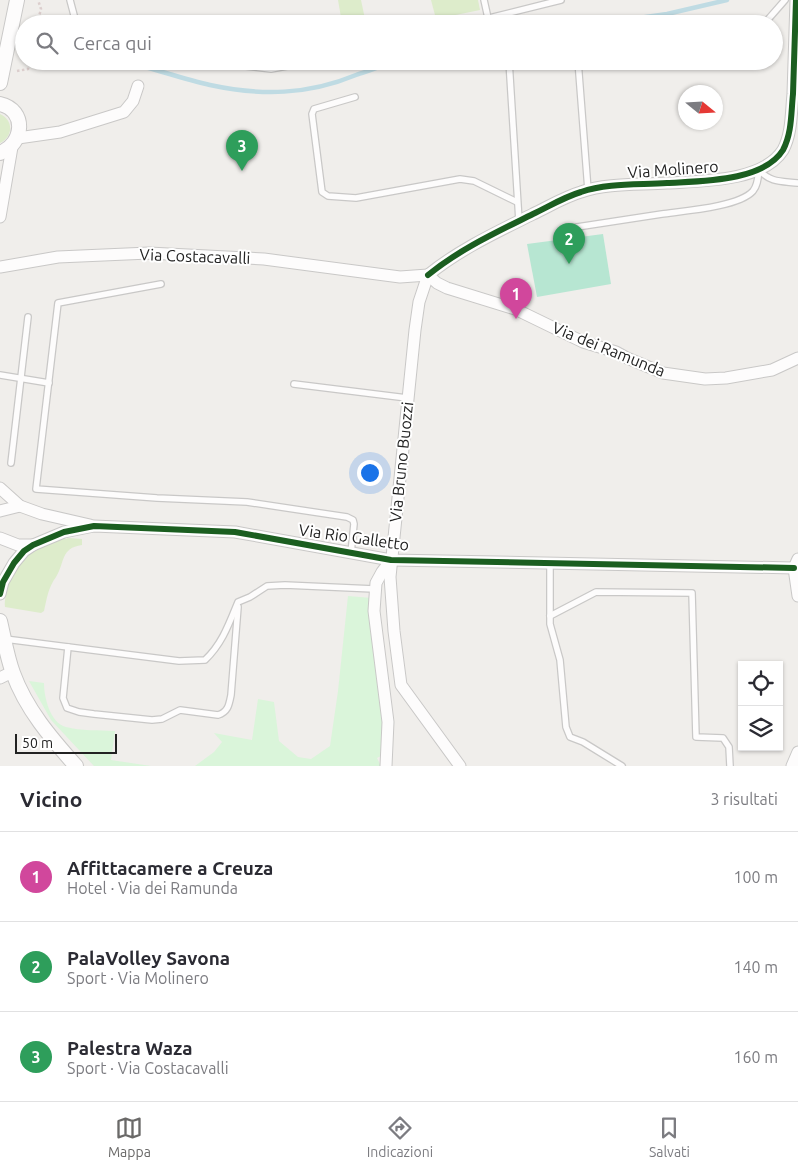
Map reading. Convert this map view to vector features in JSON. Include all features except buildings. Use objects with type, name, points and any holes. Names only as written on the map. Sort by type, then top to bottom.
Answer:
[{"type":"street","points":[[0,84],[17,0]]},
{"type":"street","name":"Via Molinero","points":[[428,275],[458,254],[519,221],[570,196],[588,190],[739,177],[771,162],[782,152],[789,138],[794,73],[796,0]]},
{"type":"street","points":[[10,146],[124,112],[133,101],[138,86]]},
{"type":"street","points":[[0,104],[13,111],[18,119],[20,128],[10,146],[0,217]]},
{"type":"street","name":"Via Costacavalli","points":[[0,267],[58,257],[149,253],[264,259],[400,277],[428,275]]},
{"type":"street","name":"Via dei Ramunda","points":[[428,275],[437,283],[447,288],[515,310],[583,342],[616,352],[663,373],[705,379],[726,378],[772,370],[798,358]]},
{"type":"street","name":"Via Bruno Buozzi","points":[[386,766],[388,722],[375,628],[374,589],[382,572],[391,560],[407,398],[419,302],[428,275]]},
{"type":"street","points":[[0,488],[20,506],[42,514],[94,526]]},
{"type":"street","points":[[0,511],[20,506]]},
{"type":"street","name":"Via Rio Galletto","points":[[0,594],[3,582],[14,563],[24,551],[64,532],[94,526],[235,532],[391,560],[797,566]]},
{"type":"street","points":[[0,538],[18,545],[33,546]]},
{"type":"street","name":"Via Rio Galletto","points":[[391,560],[390,577],[401,685],[460,766]]},
{"type":"street","points":[[797,566],[798,596]]},
{"type":"street","points":[[0,621],[5,639],[6,675],[20,691],[45,730],[76,766]]},
{"type":"street","points":[[792,766],[798,752]]},
{"type":"lane","points":[[70,0],[75,15]]},
{"type":"lane","points":[[484,0],[487,15]]},
{"type":"lane","points":[[499,15],[556,0]]},
{"type":"lane","points":[[772,15],[785,0]]},
{"type":"lane","points":[[510,70],[519,221]]},
{"type":"lane","points":[[579,70],[588,190]]},
{"type":"lane","points":[[355,96],[314,109],[312,114],[322,192],[328,196],[356,198],[460,180],[474,181],[517,202]]},
{"type":"lane","points":[[759,169],[767,178],[798,183]]},
{"type":"lane","points":[[564,229],[694,210],[744,198],[753,191],[758,183],[759,169]]},
{"type":"lane","points":[[161,284],[58,303],[36,489],[148,498],[246,502],[347,517],[353,520],[354,524],[351,553]]},
{"type":"lane","points":[[11,463],[28,317]]},
{"type":"lane","points":[[0,375],[49,383]]},
{"type":"lane","points":[[294,384],[407,398]]},
{"type":"lane","points":[[550,563],[550,624],[560,660],[566,727],[570,737],[583,742],[622,766]]},
{"type":"lane","points":[[5,639],[179,661],[204,660],[214,651],[225,633],[238,602],[267,586],[284,584],[374,589]]},
{"type":"lane","points":[[550,616],[596,592],[692,594],[696,737],[723,738],[729,747],[730,766]]},
{"type":"lane","points":[[68,647],[63,698],[67,708],[79,712],[152,720],[162,719],[180,710],[218,716],[223,714],[229,707],[238,602]]},
{"type":"path","points":[[38,0],[41,10],[40,15]]},
{"type":"path","points":[[17,71],[22,70]]},
{"type":"green space","points":[[338,0],[361,0],[364,15],[341,15]]},
{"type":"green space","points":[[431,0],[478,0],[480,10],[456,15],[435,15]]},
{"type":"green space","points":[[0,114],[8,120],[10,128],[7,137],[0,143]]},
{"type":"green space","points":[[603,234],[611,284],[537,297],[527,244]]},
{"type":"green space","points":[[69,538],[82,539],[82,545],[70,549],[66,553],[59,572],[49,589],[44,611],[41,613],[5,607],[5,598],[13,573],[25,557],[49,543]]},
{"type":"green space","points":[[348,596],[372,598],[385,724],[383,755],[377,758],[381,766],[195,766],[214,752],[222,742],[214,733],[252,740],[258,699],[274,702],[279,741],[298,757],[311,759],[330,746]]},
{"type":"green space","points":[[29,681],[44,683],[49,709],[60,725],[78,729],[115,731],[111,760],[151,766],[94,766],[51,720]]},
{"type":"waterway","points":[[660,15],[727,0]]},
{"type":"waterway","points":[[155,70],[229,89],[266,92],[284,92],[320,87],[371,70]]},
{"type":"cycle path","points":[[428,275],[453,257],[479,242],[575,194],[591,189],[612,186],[696,182],[730,178],[746,174],[774,161],[783,150],[791,123],[796,0]]},
{"type":"cycle path","points":[[0,594],[3,582],[14,563],[24,551],[33,545],[64,532],[94,526],[235,532],[391,560],[794,568]]},
{"type":"place","name":"Palestra Waza","points":[[242,171]]},
{"type":"place","name":"PalaVolley Savona","points":[[569,264]]},
{"type":"place","name":"Affittacamere a Creuza","points":[[516,319]]}]
